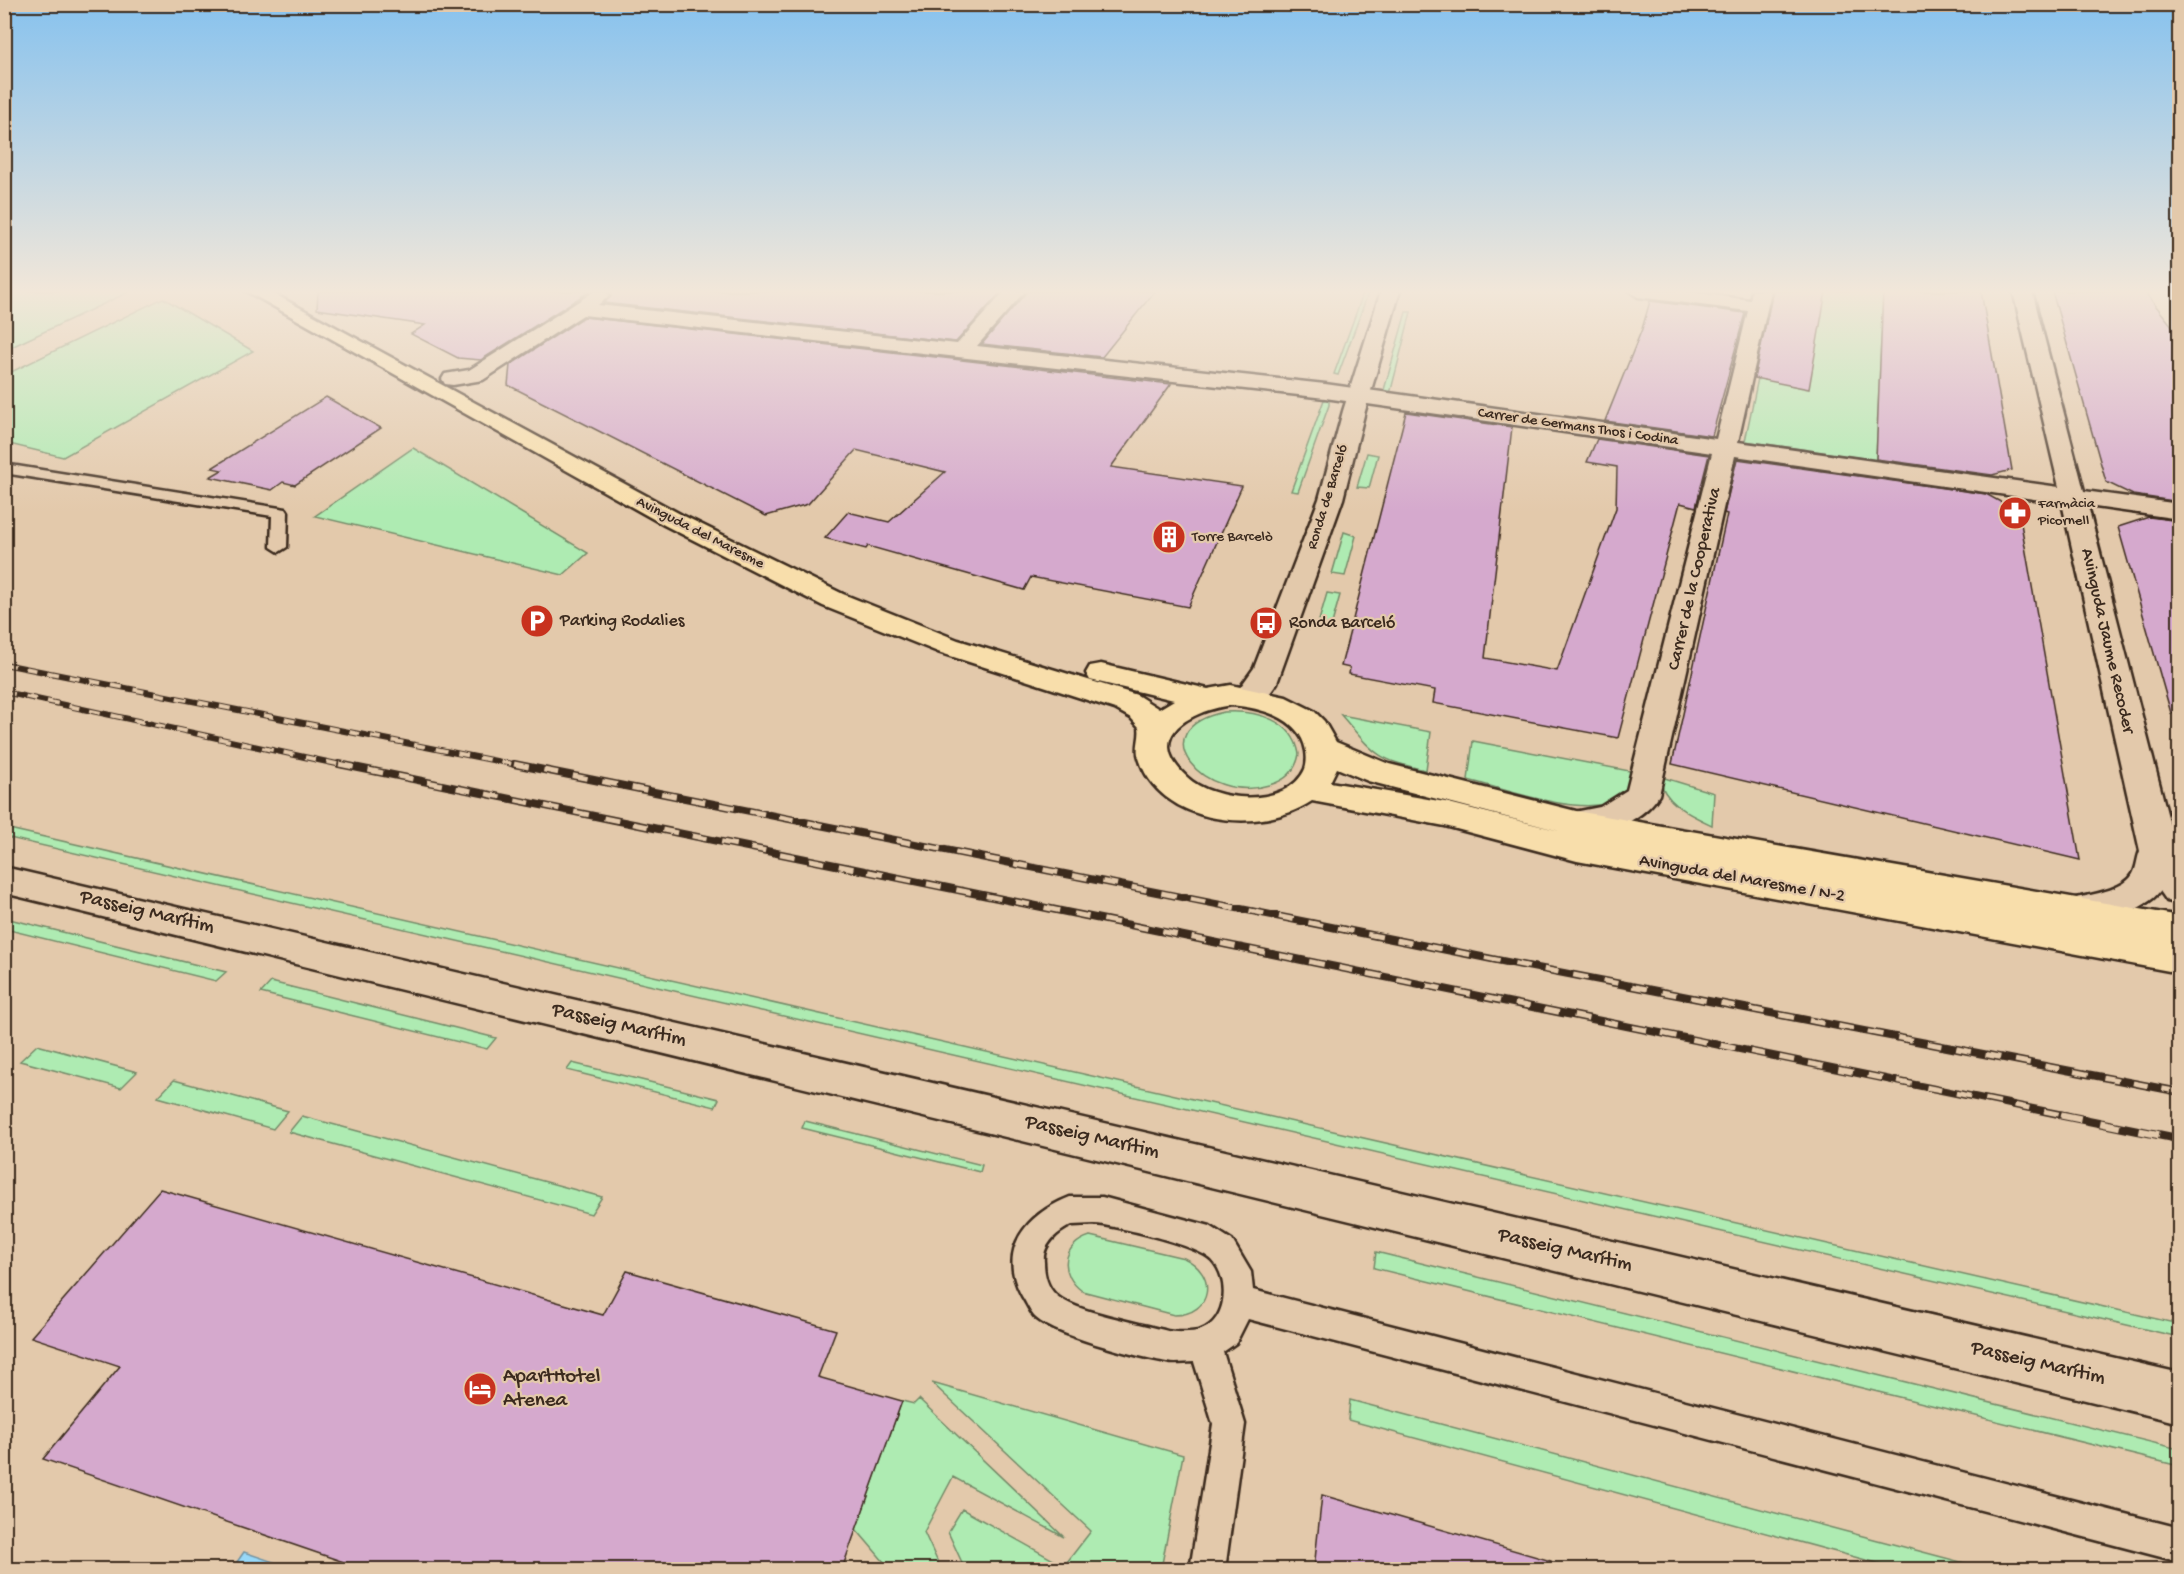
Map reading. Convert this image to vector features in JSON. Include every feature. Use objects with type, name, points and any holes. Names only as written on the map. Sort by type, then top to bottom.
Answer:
[{"type":"main road","name":"Avinguda del Maresme","points":[[389,364],[673,520],[781,575],[889,624],[948,646],[1126,702],[1145,712],[1155,722],[1156,733]]},
{"type":"main road","name":"Avinguda del Maresme","points":[[426,364],[755,542],[877,598],[1031,653],[1146,686],[1204,698]]},
{"type":"main road","points":[[1250,696],[1289,709],[1306,721],[1317,734],[1323,749],[1323,764],[1318,778],[1291,800],[1271,807],[1232,808],[1202,801],[1182,791],[1166,778],[1157,763],[1154,748],[1156,733],[1173,711],[1204,698],[1250,696]]},
{"type":"main road","name":"Avinguda del Maresme / N-2","points":[[1323,749],[1380,773],[1576,823],[2180,931]]},
{"type":"main road","name":"Avinguda del Maresme / N-2","points":[[1307,789],[1445,814],[1577,848],[2180,958]]},
{"type":"street","points":[[453,379],[475,375],[492,364]]},
{"type":"street","name":"Carrer de Germans Thos i Codina","points":[[1088,364],[1359,396],[2180,512]]},
{"type":"street","name":"Ronda de Barceló","points":[[1250,696],[1262,684],[1269,668],[1331,499],[1369,364]]},
{"type":"street","name":"Carrer de la Cooperativa","points":[[1576,823],[1615,816],[1629,808],[1642,795],[1745,364]]},
{"type":"street","name":"Avinguda Jaume Recoder","points":[[2040,364],[2157,851],[2164,872],[2180,891]]},
{"type":"street","points":[[2072,912],[2092,909],[2119,900],[2142,887],[2149,879],[2157,851]]},
{"type":"street","name":"Passeig Marítim","points":[[4,880],[2180,1398]]},
{"type":"lane","points":[[4,468],[280,512],[279,547]]},
{"type":"lane","points":[[1071,1211],[1102,1211],[1200,1236],[1222,1250],[1236,1272],[1240,1302],[1225,1332],[1205,1346],[1169,1347],[1076,1322],[1045,1306],[1030,1280],[1028,1249],[1039,1232],[1055,1218],[1071,1211]]},
{"type":"lane","points":[[1240,1302],[2180,1545]]},
{"type":"lane","points":[[1205,1346],[1229,1424],[1207,1569]]},
{"type":"green space","points":[[27,364],[229,364],[63,457],[5,443],[5,375]]},
{"type":"green space","points":[[1337,364],[1342,364],[1338,375],[1334,374]]},
{"type":"green space","points":[[1391,364],[1398,364],[1390,394],[1384,390]]},
{"type":"green space","points":[[1761,364],[1880,364],[1876,460],[1745,441]]},
{"type":"green space","points":[[1325,397],[1329,400],[1329,405],[1298,492],[1291,491]]},
{"type":"green space","points":[[413,448],[588,553],[563,575],[315,516]]},
{"type":"green space","points":[[1367,453],[1378,455],[1369,488],[1357,487]]},
{"type":"green space","points":[[1344,532],[1356,536],[1345,576],[1332,574]]},
{"type":"green space","points":[[1327,593],[1340,595],[1331,627],[1318,624]]},
{"type":"green space","points":[[1224,712],[1260,715],[1271,719],[1289,732],[1299,754],[1295,765],[1285,778],[1269,785],[1245,788],[1223,785],[1204,775],[1190,763],[1184,748],[1186,734],[1199,721]]},
{"type":"green space","points":[[1341,715],[1431,732],[1426,770],[1396,763],[1377,753]]},
{"type":"green space","points":[[1473,741],[1640,773],[1630,790],[1613,802],[1580,805],[1541,800],[1468,780]]},
{"type":"green space","points":[[1658,776],[1714,793],[1712,825],[1686,812],[1672,801],[1661,786]]},
{"type":"green space","points":[[5,828],[2179,1324],[2179,1337],[5,837]]},
{"type":"green space","points":[[5,918],[226,972],[216,981],[5,929]]},
{"type":"green space","points":[[271,982],[496,1038],[487,1049],[261,993]]},
{"type":"green space","points":[[37,1045],[137,1072],[121,1088],[20,1061]]},
{"type":"green space","points":[[572,1063],[719,1099],[715,1107],[567,1070]]},
{"type":"green space","points":[[174,1080],[288,1111],[273,1129],[158,1097]]},
{"type":"green space","points":[[302,1116],[602,1197],[591,1214],[289,1132]]},
{"type":"green space","points":[[805,1121],[982,1165],[980,1172],[802,1128]]},
{"type":"green space","points":[[1090,1236],[1184,1258],[1195,1265],[1206,1283],[1203,1301],[1197,1308],[1187,1313],[1174,1315],[1082,1291],[1069,1276],[1067,1260],[1073,1246]]},
{"type":"green space","points":[[1376,1252],[2179,1449],[2179,1466],[1374,1268]]},
{"type":"green space","points":[[932,1383],[1183,1455],[1161,1569],[965,1569],[948,1532],[962,1509],[1064,1566],[1091,1531]]},
{"type":"green space","points":[[919,1399],[1064,1537],[953,1477],[924,1532],[941,1569],[890,1569],[856,1529],[902,1401],[914,1404]]},
{"type":"green space","points":[[1350,1400],[1987,1569],[1899,1569],[1348,1420]]},
{"type":"water","points":[[244,1552],[294,1569],[232,1569]]},
{"type":"building","points":[[1000,364],[1171,384],[1111,467],[1242,486],[1188,607],[1031,577],[1024,590],[868,546],[866,549],[825,538],[848,512],[889,522],[945,472],[856,450],[808,504],[766,516],[508,385],[510,365]]},
{"type":"building","points":[[1628,364],[1731,364],[1712,436],[1605,421]]},
{"type":"building","points":[[1757,364],[1813,364],[1809,389],[1754,378]]},
{"type":"building","points":[[1880,364],[1994,364],[2012,470],[1992,475],[1876,459]]},
{"type":"building","points":[[2073,364],[2180,364],[2180,502],[2133,495],[2106,482]]},
{"type":"building","points":[[326,397],[381,428],[295,485],[283,482],[272,490],[210,477],[222,470],[212,468]]},
{"type":"building","points":[[1406,412],[1512,427],[1485,658],[1557,671],[1616,508],[1617,467],[1587,462],[1597,439],[1709,455],[1696,507],[1680,503],[1618,738],[1433,703],[1435,690],[1349,674],[1350,668],[1341,666]]},
{"type":"building","points":[[1737,459],[1986,494],[2019,512],[2080,860],[1672,764]]},
{"type":"building","points":[[2149,517],[2180,521],[2180,711],[2171,713],[2118,527]]},
{"type":"building","name":"ApartHotel Atenea","points":[[160,1189],[603,1315],[627,1271],[836,1330],[818,1377],[902,1401],[842,1569],[364,1569],[43,1459],[120,1366],[31,1337]]},
{"type":"building","points":[[1322,1495],[1551,1561],[1550,1569],[1314,1569]]},
{"type":"railway","points":[[4,664],[522,766]]},
{"type":"railway","points":[[4,692],[346,766]]},
{"type":"railway","points":[[339,764],[2068,1116]]},
{"type":"railway","points":[[514,764],[1522,965],[2180,1092]]},
{"type":"railway","points":[[2061,1115],[2180,1139]]},
{"type":"place","name":"Farmàcia Picornell","points":[[2015,513]]},
{"type":"place","name":"Torre Barcelò","points":[[1169,537]]},
{"type":"place","name":"Parking Rodalies","points":[[537,621]]},
{"type":"place","name":"Ronda Barceló","points":[[1266,623]]},
{"type":"place","name":"ApartHotel Atenea","points":[[480,1389]]}]
